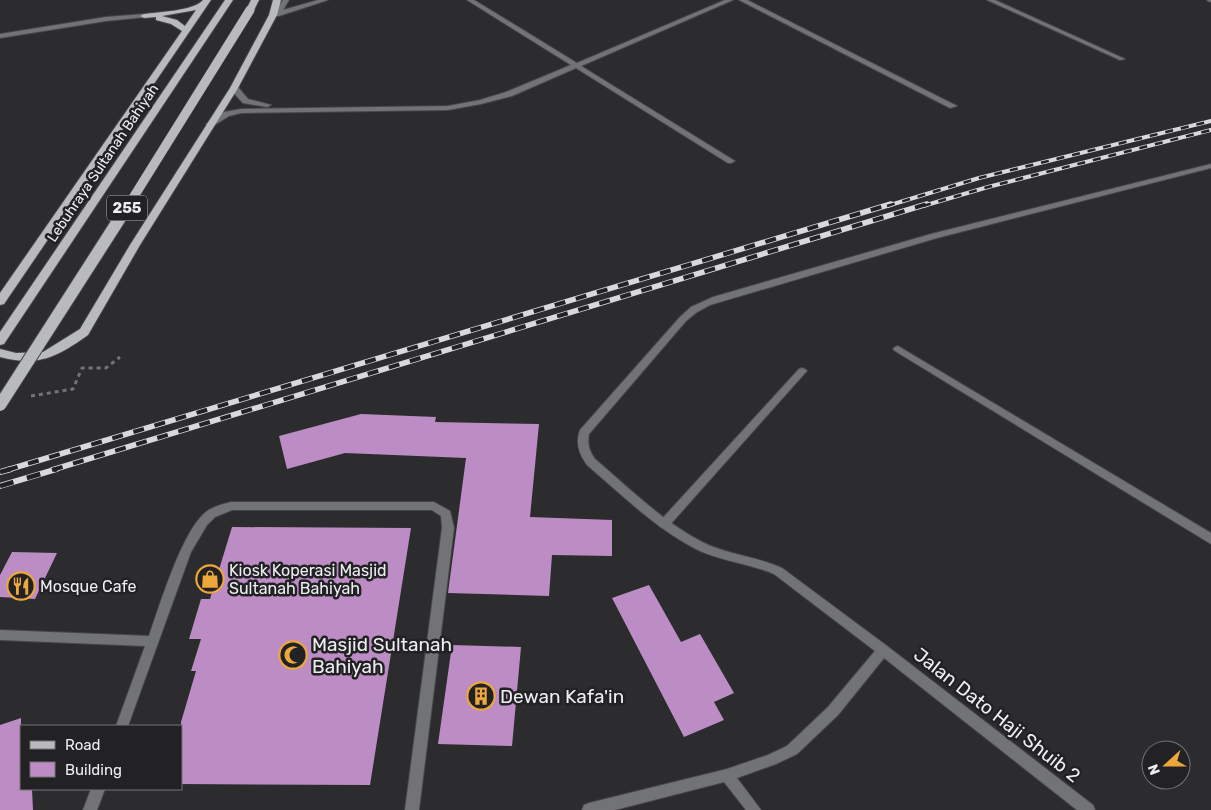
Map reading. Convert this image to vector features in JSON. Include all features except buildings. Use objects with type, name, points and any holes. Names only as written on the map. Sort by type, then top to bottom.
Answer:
[{"type":"main road","name":"Lebuhraya Sultanah Bahiyah","points":[[0,341],[229,0]]},
{"type":"main road","points":[[0,353],[16,357],[45,356],[84,332],[210,124],[234,88],[275,15],[277,0]]},
{"type":"main road","points":[[144,16],[186,11],[205,3]]},
{"type":"main road","points":[[0,301],[205,3]]},
{"type":"main road","name":"255","points":[[0,405],[118,222],[253,5]]},
{"type":"main road","points":[[144,16],[174,22],[186,32]]},
{"type":"street","points":[[275,15],[286,0]]},
{"type":"street","points":[[275,15],[325,0]]},
{"type":"street","points":[[470,0],[731,161]]},
{"type":"street","points":[[210,124],[228,114],[242,111],[448,108],[481,102],[510,94],[730,0]]},
{"type":"street","points":[[742,0],[953,106]]},
{"type":"street","points":[[990,0],[1122,59]]},
{"type":"street","points":[[0,36],[106,19],[144,16]]},
{"type":"street","points":[[234,88],[246,100],[296,109]]},
{"type":"street","name":"Jalan Dato Haji Shuib 2","points":[[1088,810],[883,650],[778,571],[747,559],[713,551],[698,545],[664,524],[590,462],[583,452],[582,441],[584,433],[689,312],[716,299],[934,236],[1211,166]]},
{"type":"street","points":[[898,349],[1211,539]]},
{"type":"street","points":[[664,524],[802,371]]},
{"type":"street","points":[[122,725],[186,551],[203,522],[211,514],[231,506],[434,506],[446,514],[448,528],[412,810]]},
{"type":"street","points":[[0,635],[153,641]]},
{"type":"street","points":[[589,810],[728,776],[792,750],[833,711],[883,650]]},
{"type":"street","points":[[728,776],[754,810]]},
{"type":"street","points":[[90,810],[98,790]]},
{"type":"path","points":[[31,396],[73,390],[82,368],[106,368],[120,357]]},
{"type":"railway","points":[[887,206],[979,178],[1211,121]]},
{"type":"railway","points":[[923,206],[988,187],[1211,130]]},
{"type":"railway","points":[[7,470],[891,204]]},
{"type":"railway","points":[[52,470],[927,204]]},
{"type":"railway","points":[[0,472],[11,469]]},
{"type":"railway","points":[[0,486],[57,469]]},
{"type":"place","name":"Kiosk Koperasi Masjid Sultanah Bahiyah","points":[[210,579]]},
{"type":"place","name":"Mosque Cafe","points":[[21,586]]},
{"type":"place","name":"Masjid Sultanah Bahiyah","points":[[293,655]]},
{"type":"place","name":"Dewan Kafa'in","points":[[481,696]]}]
